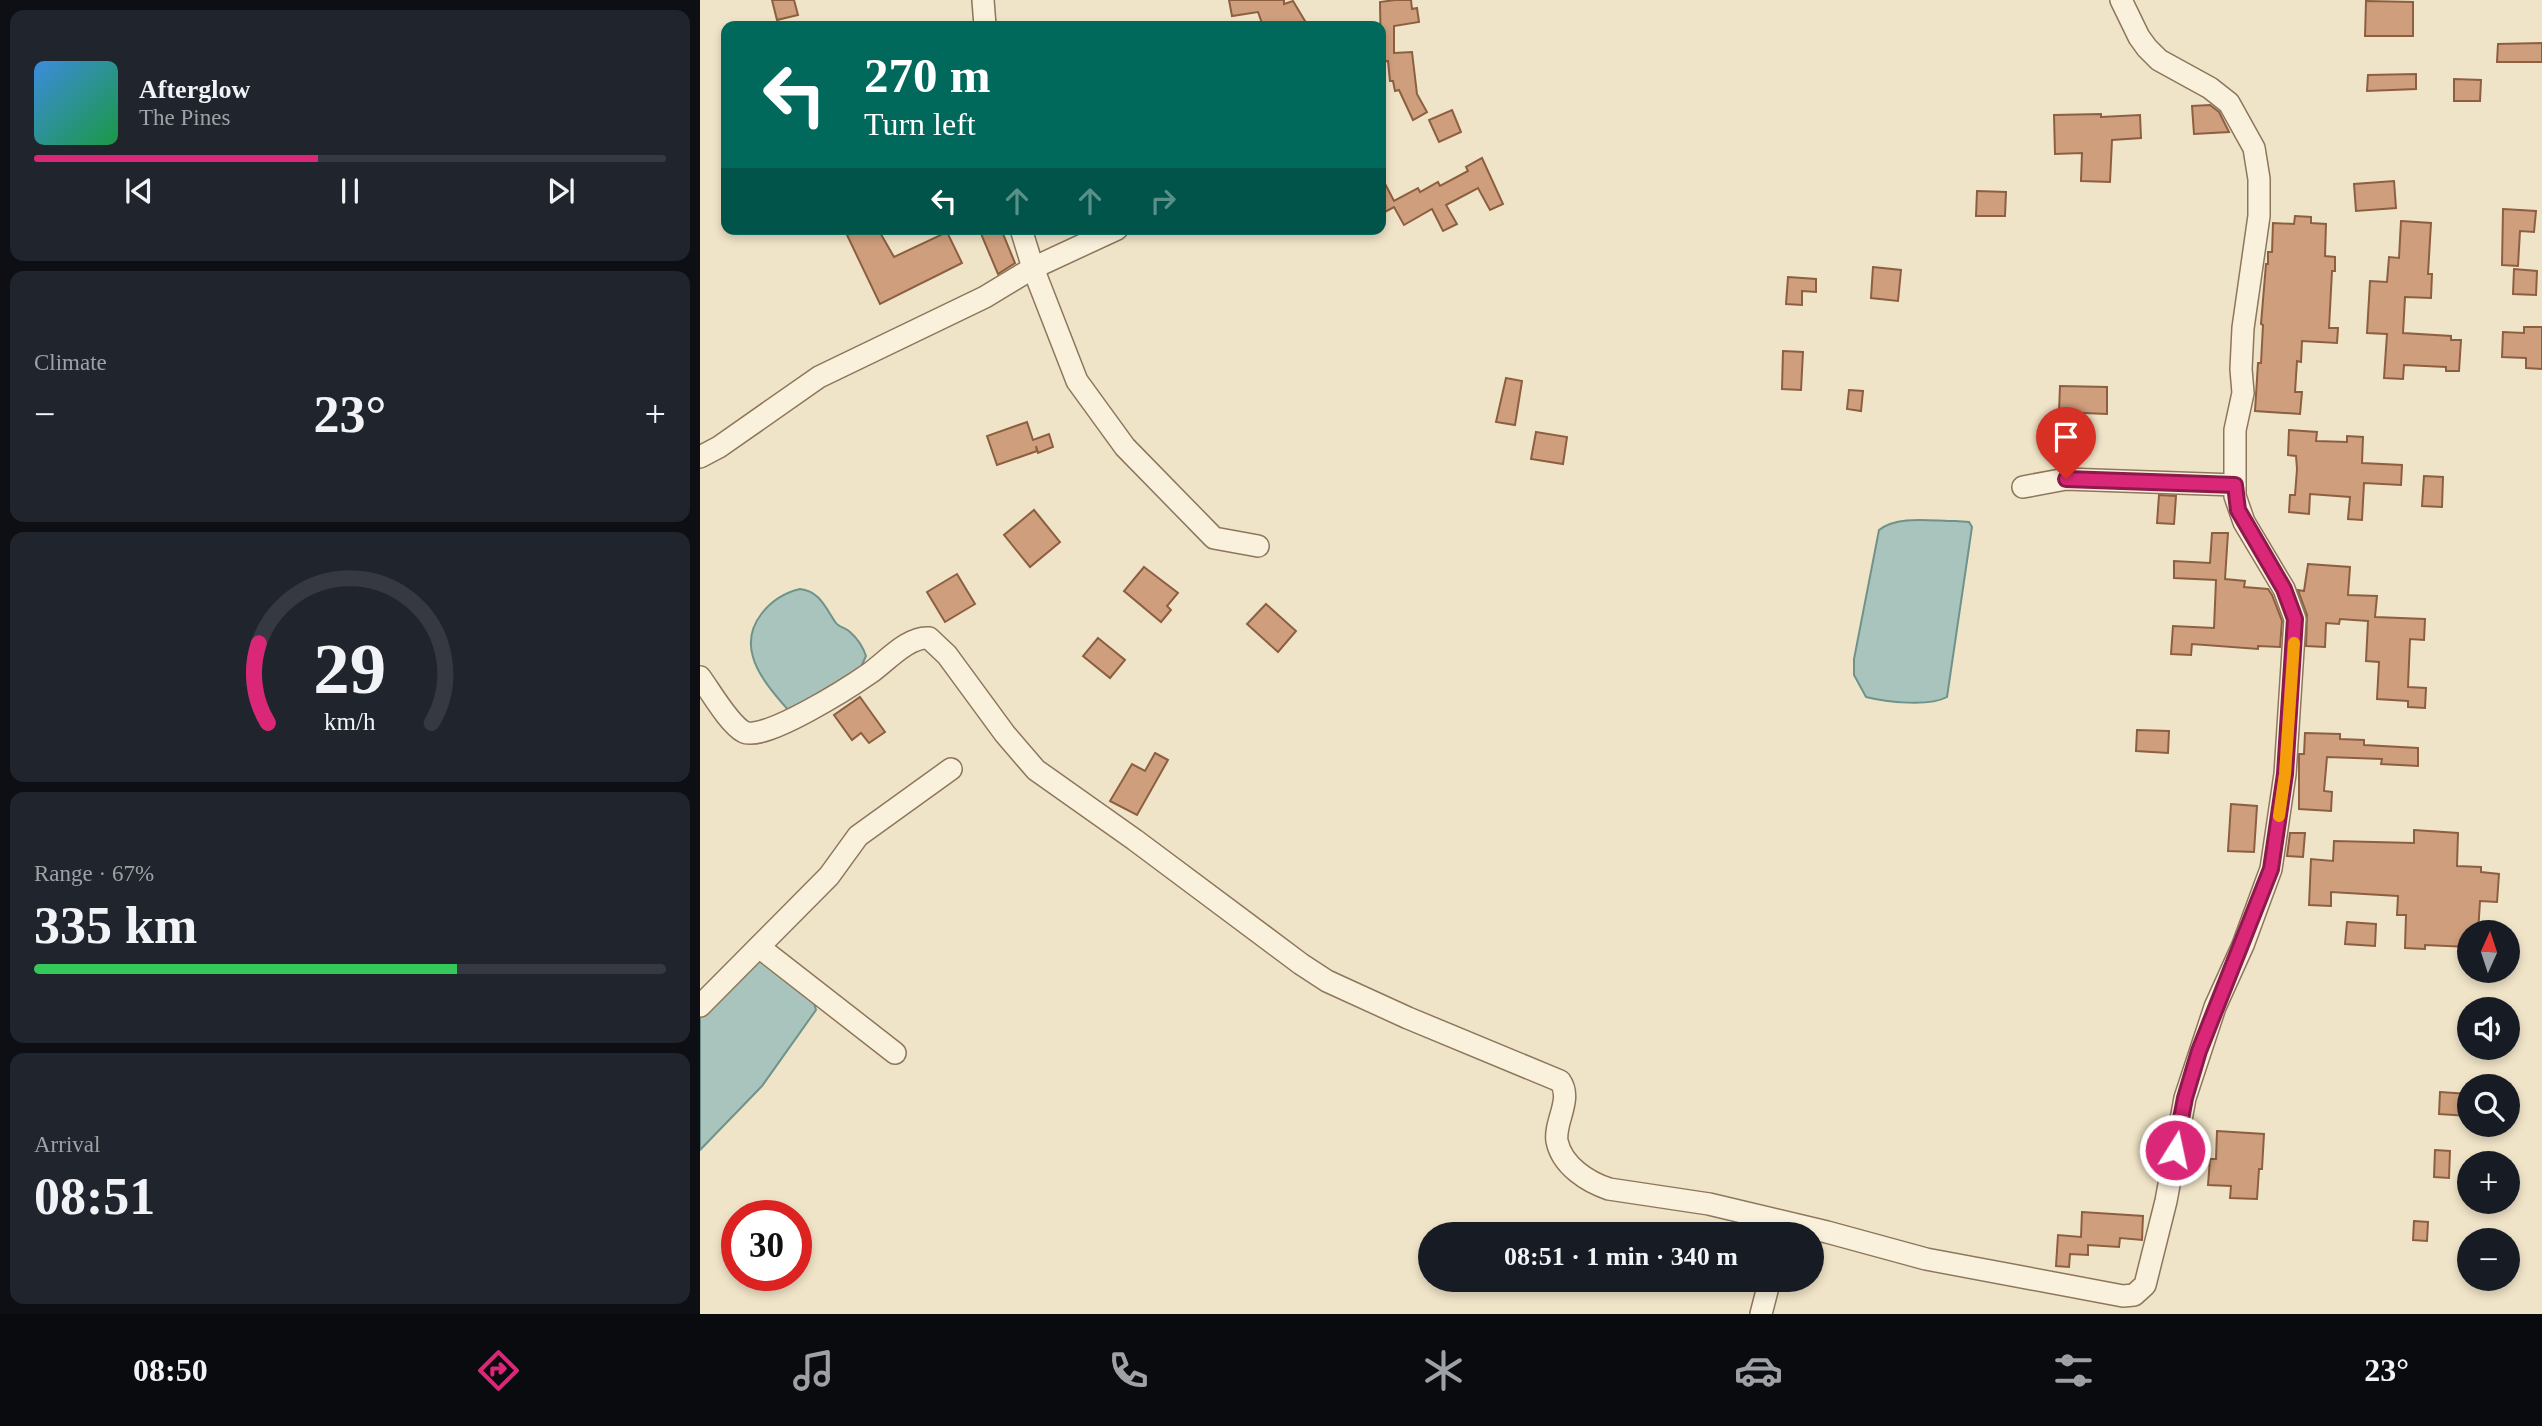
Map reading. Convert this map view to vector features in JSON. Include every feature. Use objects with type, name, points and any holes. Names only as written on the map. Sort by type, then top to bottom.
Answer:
[{"type":"street","points":[[983,0],[985,21]]},
{"type":"street","points":[[1824,1237],[1926,1259],[2134,1296],[2145,1285],[2166,1201],[2188,1086],[2215,1006],[2243,945],[2271,869],[2285,774],[2295,619],[2284,589],[2238,510],[2235,485],[2235,430],[2244,393],[2241,369],[2244,328],[2259,216],[2259,179],[2254,148],[2229,103],[2210,88],[2159,60],[2147,48],[2121,0]]},
{"type":"street","points":[[1023,235],[1077,381],[1125,447],[1214,538],[1258,546]]},
{"type":"street","points":[[700,457],[719,447],[819,377],[985,297],[1033,268],[1104,235]]},
{"type":"street","points":[[2023,487],[2066,479],[2235,485]]},
{"type":"street","points":[[700,677],[735,724],[746,733],[757,734],[769,731],[825,701],[918,638],[933,640],[1035,770],[1124,832],[1301,964],[1327,981],[1373,1002],[1560,1081],[1565,1094],[1557,1140],[1565,1158],[1578,1173],[1594,1184],[1609,1189],[1709,1204],[1764,1222]]},
{"type":"street","points":[[700,1006],[829,876],[858,836],[951,769]]},
{"type":"street","points":[[759,947],[895,1053]]},
{"type":"street","points":[[1761,1314],[1767,1292]]},
{"type":"water","points":[[1905,521],[1969,522],[1972,527],[1947,697],[1919,703],[1866,697],[1854,675],[1854,659],[1879,530],[1886,525]]},
{"type":"water","points":[[800,589],[818,597],[836,623],[855,637],[866,656],[861,667],[789,711],[759,671],[753,657],[752,633],[762,613],[770,605]]},
{"type":"water","points":[[759,960],[814,1003],[816,1010],[762,1086],[700,1150],[700,1011]]},
{"type":"building","points":[[772,0],[794,0],[798,15],[777,20]]},
{"type":"building","points":[[1229,0],[1284,0],[1284,4],[1293,1],[1305,21],[1261,21],[1258,12],[1232,16]]},
{"type":"building","points":[[1411,0],[1412,9],[1417,8],[1419,22],[1394,26],[1394,53],[1412,52],[1417,94],[1427,112],[1413,120],[1399,90],[1395,91],[1393,81],[1390,81],[1386,61],[1386,21],[1380,21],[1380,2]]},
{"type":"building","points":[[2366,1],[2413,2],[2413,36],[2365,36]]},
{"type":"building","points":[[2542,43],[2542,62],[2497,62],[2498,44]]},
{"type":"building","points":[[2416,74],[2416,89],[2367,91],[2368,75]]},
{"type":"building","points":[[2454,79],[2481,80],[2480,101],[2454,101]]},
{"type":"building","points":[[2210,105],[2219,112],[2229,132],[2194,134],[2192,106]]},
{"type":"building","points":[[1452,110],[1461,132],[1439,142],[1429,120]]},
{"type":"building","points":[[2101,114],[2101,117],[2140,115],[2141,138],[2112,140],[2110,182],[2081,181],[2082,153],[2055,154],[2054,115]]},
{"type":"building","points":[[1482,158],[1503,204],[1490,210],[1478,188],[1446,205],[1457,224],[1443,231],[1432,209],[1404,225],[1394,207],[1386,211],[1386,186],[1394,201],[1418,188],[1420,192],[1438,182],[1440,186],[1468,171],[1466,167]]},
{"type":"building","points":[[2394,181],[2396,208],[2356,211],[2354,184]]},
{"type":"building","points":[[1977,191],[2006,192],[2005,216],[1976,216]]},
{"type":"building","points":[[2503,209],[2536,211],[2534,232],[2520,231],[2518,266],[2502,265]]},
{"type":"building","points":[[2295,216],[2311,217],[2311,223],[2326,224],[2325,256],[2335,257],[2329,328],[2338,328],[2337,343],[2302,341],[2301,362],[2297,361],[2295,392],[2302,392],[2300,414],[2255,411],[2258,363],[2261,363],[2266,264],[2268,252],[2272,252],[2273,223],[2294,224]]},
{"type":"building","points":[[2401,221],[2431,223],[2428,274],[2432,274],[2431,298],[2405,297],[2403,333],[2451,336],[2451,340],[2461,340],[2459,371],[2446,371],[2446,367],[2404,365],[2403,379],[2384,378],[2387,334],[2367,333],[2370,281],[2387,282],[2389,257],[2399,258]]},
{"type":"building","points":[[847,235],[881,235],[894,257],[941,235],[948,235],[962,263],[880,304]]},
{"type":"building","points":[[982,235],[1003,235],[1015,263],[998,274]]},
{"type":"building","points":[[1873,267],[1901,270],[1898,301],[1871,298]]},
{"type":"building","points":[[2514,269],[2537,271],[2536,295],[2513,294]]},
{"type":"building","points":[[1788,277],[1816,279],[1816,292],[1802,291],[1802,305],[1786,304]]},
{"type":"building","points":[[2524,327],[2542,327],[2542,369],[2526,368],[2526,358],[2502,357],[2503,332],[2524,333]]},
{"type":"building","points":[[1783,351],[1803,352],[1801,390],[1782,389]]},
{"type":"building","points":[[1506,378],[1522,381],[1515,425],[1496,422]]},
{"type":"building","points":[[2060,386],[2107,387],[2107,414],[2059,412]]},
{"type":"building","points":[[1849,390],[1863,391],[1861,411],[1847,409]]},
{"type":"building","points":[[1027,422],[1033,440],[1049,434],[1053,447],[1038,453],[1036,446],[1037,451],[997,465],[987,436]]},
{"type":"building","points":[[2289,430],[2317,432],[2316,441],[2347,442],[2347,436],[2363,437],[2362,463],[2402,465],[2401,485],[2364,483],[2362,520],[2348,519],[2350,497],[2310,494],[2309,514],[2289,512],[2290,495],[2295,495],[2297,469],[2296,456],[2288,455]]},
{"type":"building","points":[[1536,432],[1567,437],[1563,464],[1531,459]]},
{"type":"building","points":[[2424,476],[2443,477],[2442,507],[2422,506]]},
{"type":"building","points":[[2159,495],[2176,496],[2174,524],[2157,523]]},
{"type":"building","points":[[1034,510],[1060,542],[1030,567],[1004,535]]},
{"type":"building","points":[[2212,533],[2228,533],[2225,579],[2245,581],[2244,587],[2268,589],[2272,595],[2282,621],[2280,647],[2258,646],[2258,649],[2192,644],[2191,655],[2171,654],[2173,626],[2214,628],[2216,580],[2174,578],[2174,561],[2210,563]]},
{"type":"building","points":[[2308,564],[2350,567],[2348,595],[2377,596],[2375,617],[2425,619],[2424,640],[2410,639],[2408,687],[2426,688],[2425,708],[2408,707],[2408,701],[2377,699],[2379,662],[2366,661],[2368,621],[2340,619],[2339,624],[2326,623],[2325,647],[2306,646],[2307,615],[2298,590],[2304,591]]},
{"type":"building","points":[[1144,567],[1178,593],[1167,606],[1171,610],[1161,622],[1124,591]]},
{"type":"building","points":[[957,574],[975,604],[945,622],[927,592]]},
{"type":"building","points":[[1266,604],[1296,631],[1278,652],[1247,624]]},
{"type":"building","points":[[1098,638],[1125,660],[1110,678],[1083,656]]},
{"type":"building","points":[[860,697],[885,732],[869,743],[861,733],[852,740],[834,715]]},
{"type":"building","points":[[2137,730],[2169,731],[2168,753],[2136,751]]},
{"type":"building","points":[[2305,733],[2340,734],[2340,739],[2364,740],[2364,745],[2418,748],[2418,766],[2381,764],[2382,759],[2327,757],[2324,791],[2332,792],[2331,811],[2299,809],[2299,754],[2304,754]]},
{"type":"building","points":[[1155,753],[1168,760],[1137,815],[1110,801],[1132,764],[1145,771]]},
{"type":"building","points":[[2231,804],[2257,806],[2254,852],[2228,851]]},
{"type":"building","points":[[2414,830],[2458,833],[2457,866],[2481,867],[2481,872],[2499,874],[2497,902],[2480,901],[2479,920],[2457,920],[2457,946],[2425,945],[2425,949],[2405,948],[2406,915],[2397,915],[2398,896],[2331,892],[2331,906],[2309,905],[2311,859],[2333,861],[2334,841],[2414,843]]},
{"type":"building","points":[[2290,833],[2305,833],[2303,857],[2287,856]]},
{"type":"building","points":[[2347,922],[2376,924],[2375,946],[2345,944]]},
{"type":"building","points":[[2440,1092],[2457,1093],[2457,1115],[2439,1114]]},
{"type":"building","points":[[2217,1131],[2264,1134],[2257,1199],[2230,1198],[2231,1186],[2208,1185],[2210,1159],[2216,1159]]},
{"type":"building","points":[[2435,1150],[2450,1151],[2449,1178],[2434,1177]]},
{"type":"building","points":[[2082,1212],[2143,1216],[2142,1240],[2120,1238],[2119,1247],[2088,1245],[2088,1255],[2070,1254],[2069,1267],[2056,1266],[2058,1235],[2081,1237]]},
{"type":"building","points":[[2414,1221],[2428,1222],[2427,1241],[2413,1240]]},
{"type":"slow traffic","points":[[2279,816],[2285,774],[2294,643]]},
{"type":"route","points":[[2066,479],[2235,485],[2238,510],[2284,589],[2295,619],[2285,774],[2271,869],[2199,1051],[2185,1098],[2175,1150]]}]
